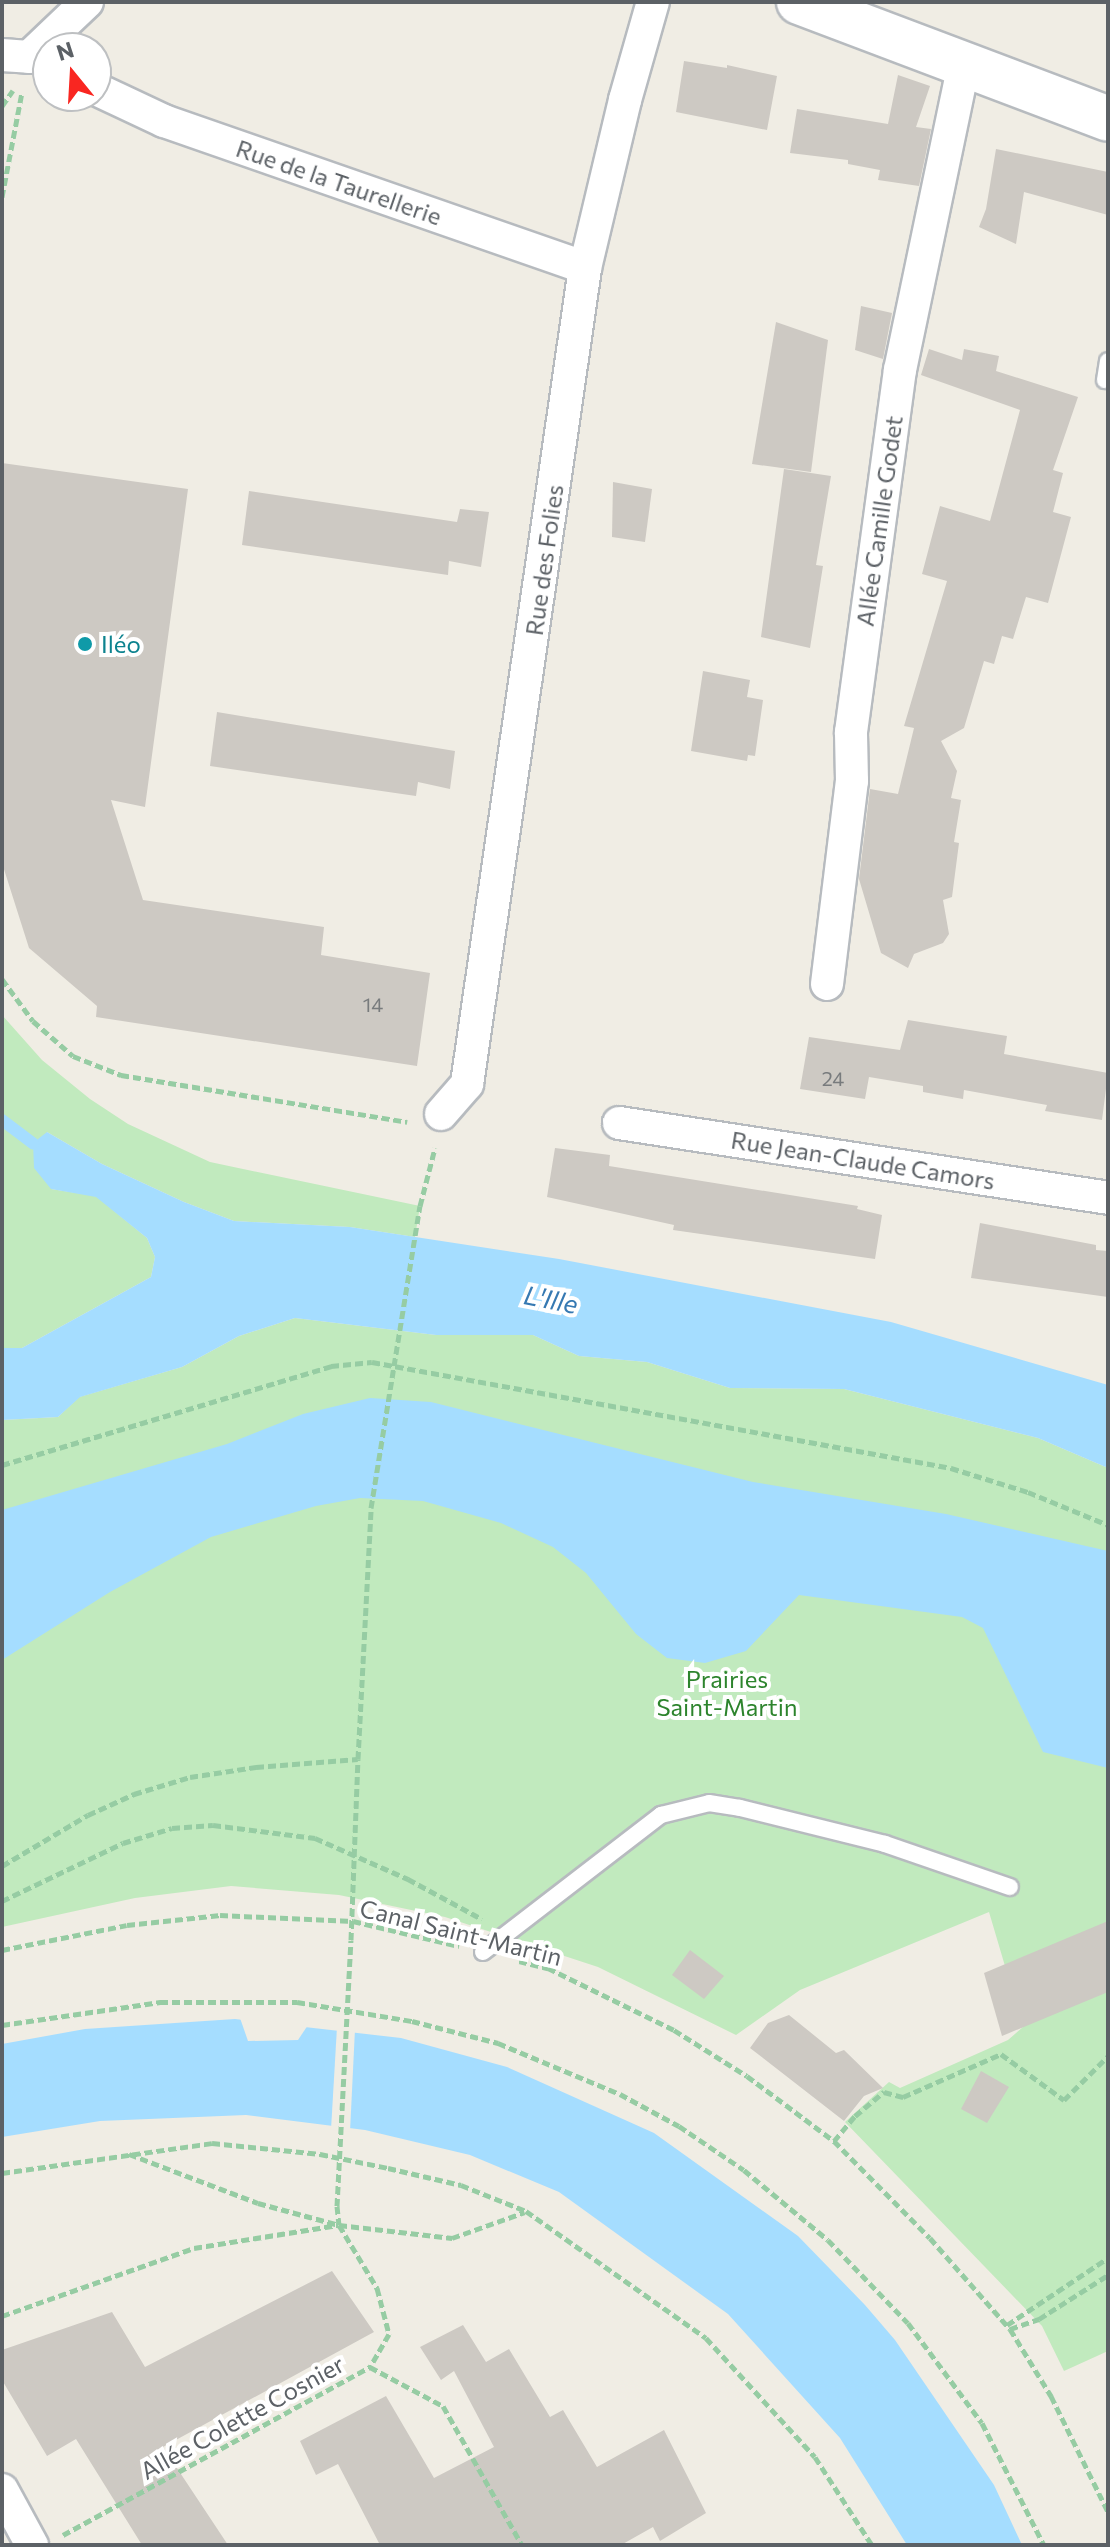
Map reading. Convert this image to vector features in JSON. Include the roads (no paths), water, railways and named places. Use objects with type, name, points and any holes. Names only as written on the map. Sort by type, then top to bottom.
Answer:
[{"type":"street","points":[[26,59],[87,2]]},
{"type":"street","name":"Rue des Folies","points":[[441,1114],[467,1084],[585,268],[625,100],[653,2]]},
{"type":"street","points":[[799,2],[1108,119]]},
{"type":"street","name":"Allée Camille Godet","points":[[827,984],[852,781],[851,732],[900,370],[964,63]]},
{"type":"street","name":"Rue de la Taurellerie","points":[[112,97],[164,121],[585,268]]},
{"type":"street","name":"Rue Jean-Claude Camors","points":[[619,1123],[1108,1198]]},
{"type":"street","points":[[2,2490],[45,2541]]},
{"type":"lane","points":[[1105,380],[1108,361]]},
{"type":"lane","points":[[483,1952],[511,1934],[615,1848],[661,1815],[709,1803],[885,1844],[1010,1887]]},
{"type":"water","name":"L'Ille","points":[[47,1132],[102,1164],[234,1221],[350,1227],[559,1259],[891,1322],[1108,1385],[1108,1468],[1038,1438],[844,1389],[730,1388],[647,1362],[579,1356],[533,1335],[436,1335],[295,1318],[239,1336],[182,1367],[80,1397],[58,1417],[2,1420],[2,1348],[22,1348],[151,1277],[155,1257],[147,1238],[96,1197],[51,1189],[34,1168],[33,1143]]},
{"type":"water","points":[[370,1398],[431,1402],[753,1482],[946,1514],[1108,1551],[1108,1768],[1043,1752],[983,1628],[962,1617],[799,1595],[746,1651],[705,1663],[667,1658],[636,1634],[586,1573],[553,1547],[501,1523],[423,1501],[360,1498],[316,1506],[211,1537],[110,1592],[2,1660],[2,1510],[227,1444],[303,1414]]},
{"type":"water","points":[[235,2019],[401,2038],[507,2067],[654,2133],[798,2236],[865,2305],[895,2340],[994,2485],[1022,2545],[907,2545],[840,2438],[728,2314],[559,2192],[470,2155],[365,2130],[246,2115],[100,2121],[2,2137],[2,2044],[85,2029]]},
{"type":"waterway","points":[[2,1120],[33,1143]]},
{"type":"place","name":"Iléo","points":[[85,644]]},
{"type":"park label","name":"Prairies Saint-Martin","points":[[727,1693]]}]
